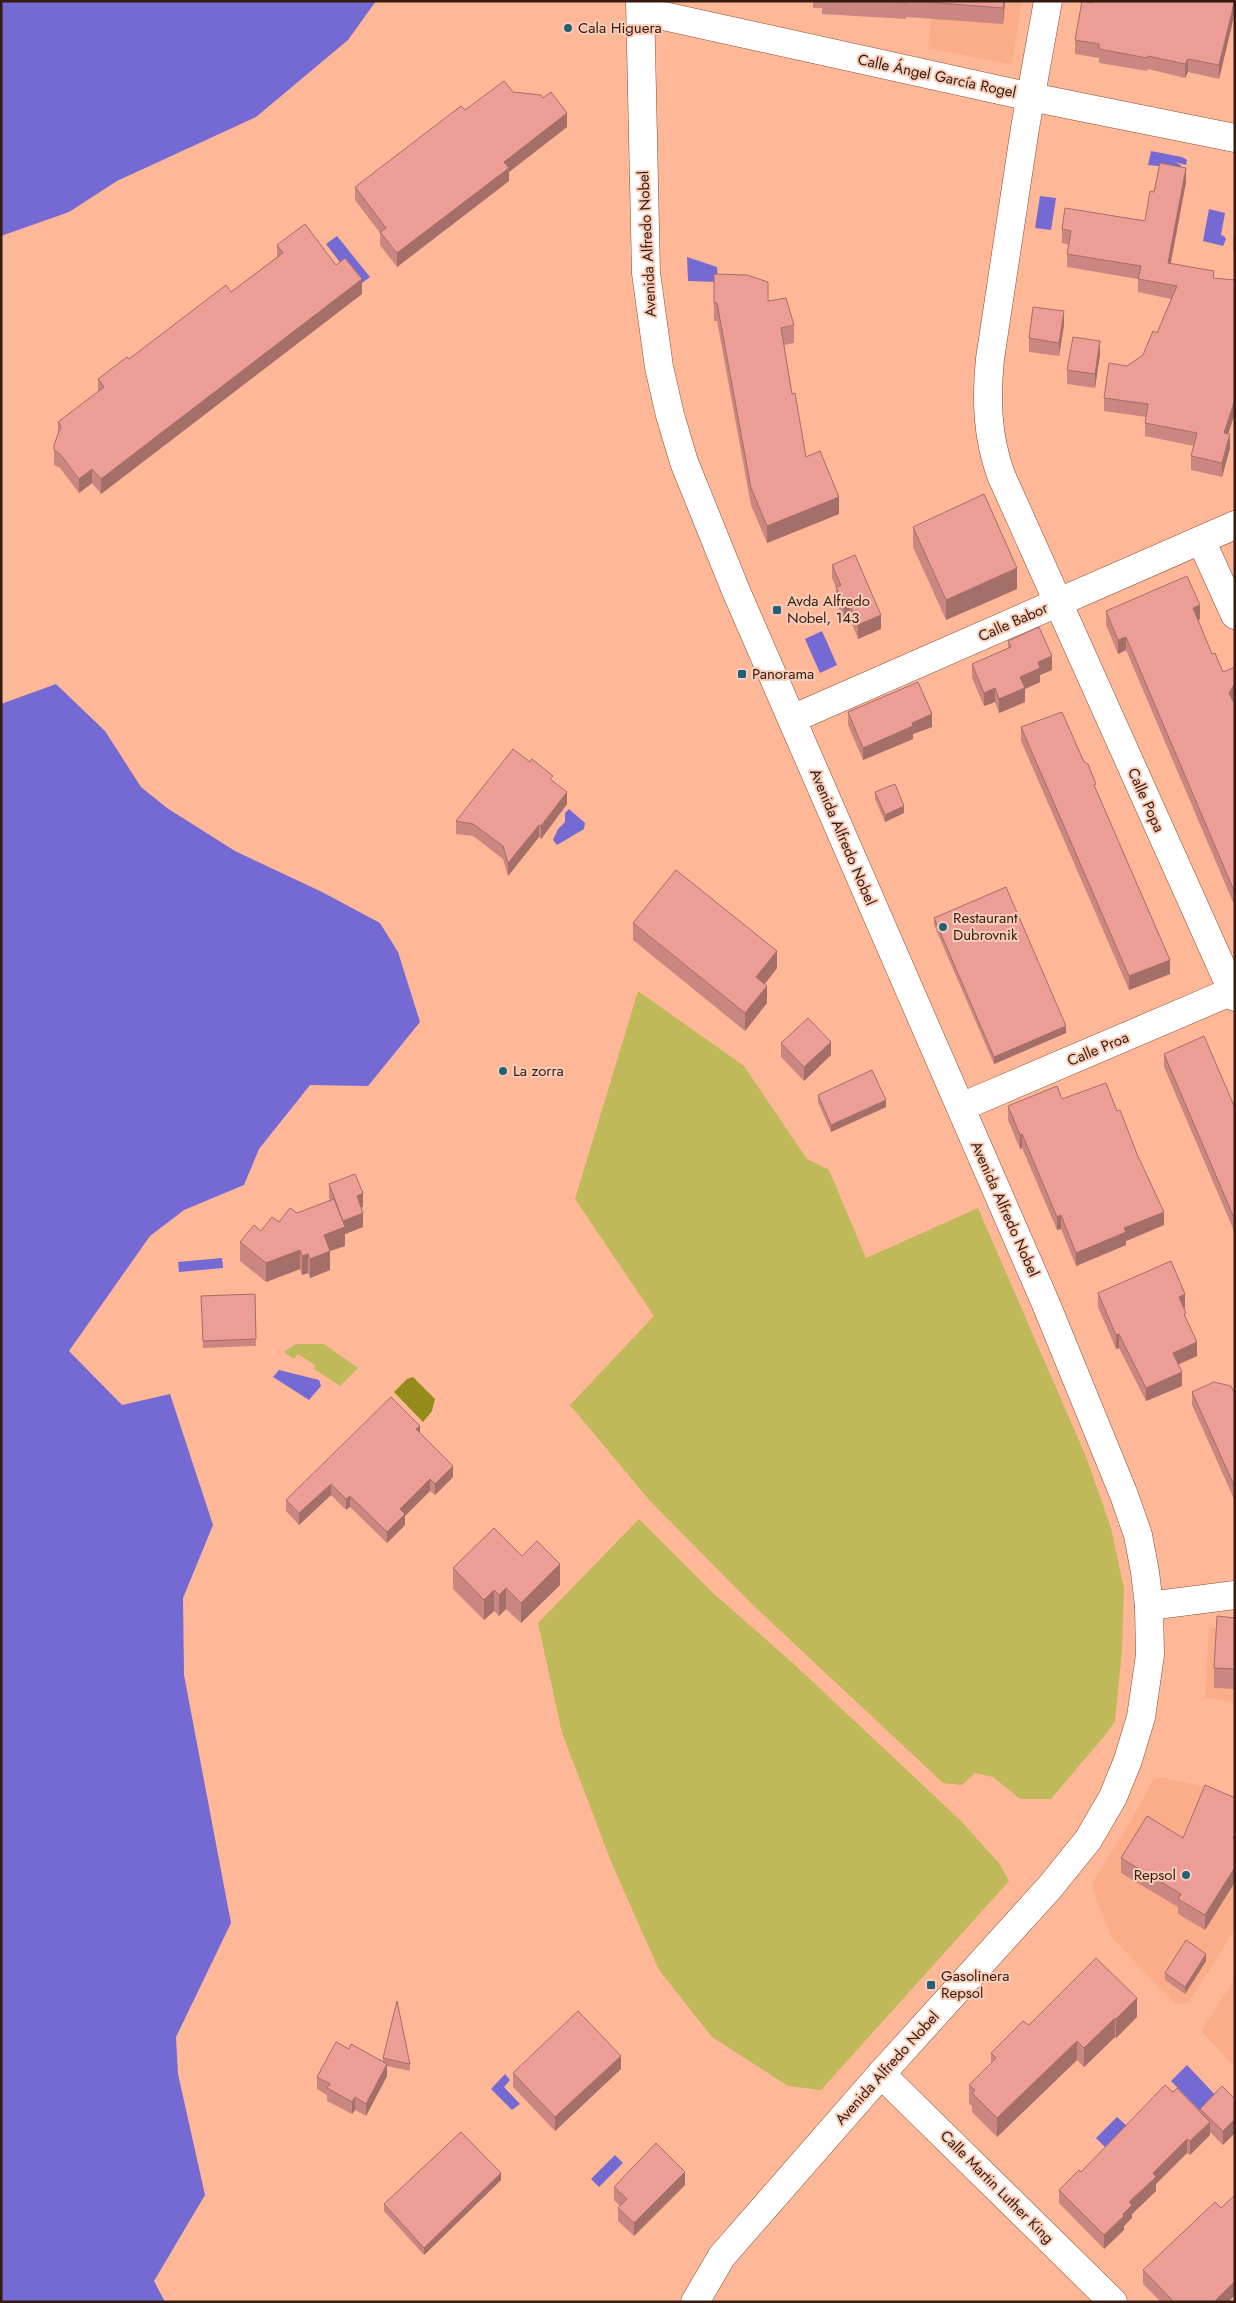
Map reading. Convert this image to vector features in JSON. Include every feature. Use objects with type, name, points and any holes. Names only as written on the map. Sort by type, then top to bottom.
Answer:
[{"type":"street","name":"Calle Popa","points":[[1048,1],[1004,262],[986,397],[989,430],[995,458],[1058,603],[1234,993]]},
{"type":"street","name":"Calle Ángel García Rogel","points":[[641,6],[1031,97],[1235,138]]},
{"type":"street","name":"Avenida Alfredo Nobel","points":[[641,6],[646,273],[659,367],[670,415],[697,497],[1046,1304],[1124,1495],[1138,1535],[1149,1606],[1150,1655],[1146,1694],[1128,1760],[1113,1796],[1088,1840],[1050,1887],[881,2074],[722,2256],[695,2302]]},
{"type":"street","name":"Calle Babor","points":[[792,719],[1235,525]]},
{"type":"street","points":[[1201,540],[1235,615]]},
{"type":"street","name":"Calle Proa","points":[[961,1107],[1234,993]]},
{"type":"street","points":[[1149,1606],[1235,1595]]},
{"type":"street","name":"Calle Martin Luther King","points":[[881,2074],[1113,2302]]},
{"type":"shaded area","points":[[1,1],[376,1],[348,40],[256,117],[117,181],[69,212],[1,236]]},
{"type":"shaded area","points":[[933,1],[1022,1],[1012,65],[928,48]]},
{"type":"shaded area","points":[[1151,151],[1182,157],[1187,160],[1186,165],[1175,162],[1181,165],[1180,168],[1148,165]]},
{"type":"shaded area","points":[[1040,196],[1056,198],[1051,230],[1035,228]]},
{"type":"shaded area","points":[[1209,209],[1225,213],[1221,235],[1226,239],[1223,246],[1203,241]]},
{"type":"shaded area","points":[[337,236],[370,277],[358,286],[326,244]]},
{"type":"shaded area","points":[[687,257],[717,267],[718,282],[688,281]]},
{"type":"shaded area","points":[[822,631],[837,665],[820,673],[805,639]]},
{"type":"shaded area","points":[[56,684],[105,731],[141,787],[167,808],[235,851],[322,892],[380,923],[398,952],[420,1022],[368,1086],[310,1085],[259,1149],[244,1185],[184,1210],[150,1236],[69,1351],[122,1405],[170,1394],[213,1525],[183,1598],[184,1675],[231,1923],[176,2037],[178,2074],[205,2195],[154,2281],[165,2302],[1,2302],[1,704]]},
{"type":"shaded area","points":[[569,809],[585,823],[584,829],[557,845],[553,840],[558,829],[565,822],[565,813]]},
{"type":"shaded area","points":[[638,991],[744,1066],[807,1159],[829,1170],[866,1258],[978,1208],[1087,1459],[1111,1528],[1124,1588],[1122,1650],[1115,1721],[1051,1799],[1020,1799],[993,1777],[975,1773],[962,1785],[943,1783],[753,1605],[650,1501],[570,1405],[654,1316],[575,1199]]},
{"type":"shaded area","points":[[222,1258],[223,1268],[179,1272],[178,1262]]},
{"type":"shaded area","points":[[296,1344],[324,1344],[358,1368],[340,1386],[314,1369],[315,1365],[298,1354],[294,1359],[285,1353],[285,1351]]},
{"type":"shaded area","points":[[279,1370],[319,1380],[321,1386],[309,1400],[273,1377]]},
{"type":"shaded area","points":[[413,1377],[435,1399],[432,1411],[423,1422],[394,1392],[407,1379]]},
{"type":"shaded area","points":[[639,1519],[714,1594],[795,1665],[961,1821],[999,1863],[1009,1881],[821,2090],[788,2086],[712,2037],[659,1970],[612,1864],[562,1733],[538,1623]]},
{"type":"shaded area","points":[[1235,1627],[1235,1703],[1205,1698],[1209,1628]]},
{"type":"shaded area","points":[[1160,1777],[1198,1785],[1235,1796],[1235,1930],[1188,2003],[1177,2005],[1111,1937],[1092,1886],[1153,1780]]},
{"type":"shaded area","points":[[1235,1979],[1235,2067],[1201,2031]]},
{"type":"shaded area","points":[[1187,2065],[1219,2099],[1203,2114],[1171,2081]]},
{"type":"shaded area","points":[[505,2074],[510,2080],[504,2087],[520,2104],[512,2110],[491,2089]]},
{"type":"shaded area","points":[[1117,2117],[1127,2126],[1106,2148],[1096,2138]]},
{"type":"shaded area","points":[[615,2155],[623,2163],[599,2187],[591,2179]]},
{"type":"building","points":[[878,1],[906,1],[906,3]]},
{"type":"building","points":[[914,1],[1004,1],[1003,8]]},
{"type":"building","points":[[1082,1],[1092,3],[1092,1],[1234,1],[1219,65],[1188,59],[1185,64],[1148,56],[1147,58],[1099,49],[1099,44],[1075,40]]},
{"type":"building","points":[[504,81],[513,92],[541,95],[543,98],[551,92],[567,113],[504,162],[509,168],[397,253],[380,232],[386,228],[355,187],[461,106],[465,110]]},
{"type":"building","points":[[1160,163],[1186,168],[1168,263],[1214,271],[1213,278],[1235,280],[1235,399],[1224,433],[1230,434],[1222,463],[1191,456],[1197,433],[1145,423],[1148,404],[1104,398],[1109,363],[1127,366],[1143,355],[1153,331],[1157,333],[1177,286],[1138,279],[1141,266],[1067,254],[1071,231],[1062,229],[1065,208],[1145,221],[1150,191],[1154,192]]},
{"type":"building","points":[[305,224],[336,265],[345,258],[362,279],[101,479],[92,469],[79,479],[60,454],[54,450],[61,426],[58,422],[104,387],[98,379],[127,357],[129,359],[226,285],[231,292],[283,253],[277,245]]},
{"type":"building","points":[[714,274],[747,275],[768,282],[768,301],[786,298],[794,325],[781,328],[792,394],[795,393],[806,457],[820,451],[839,497],[767,526],[751,488],[717,303],[714,303]]},
{"type":"building","points":[[1033,307],[1064,311],[1059,343],[1029,338]]},
{"type":"building","points":[[1073,337],[1100,341],[1095,374],[1067,370]]},
{"type":"building","points":[[984,494],[1017,568],[946,600],[913,527]]},
{"type":"building","points":[[855,555],[881,615],[858,625],[850,605],[844,607],[836,587],[841,585],[832,565]]},
{"type":"building","points":[[1187,576],[1200,605],[1193,608],[1212,654],[1215,653],[1223,672],[1235,667],[1235,683],[1229,693],[1235,705],[1235,893],[1126,637],[1118,640],[1106,611]]},
{"type":"building","points":[[1039,627],[1052,656],[1038,662],[1040,668],[1020,677],[1025,688],[999,699],[995,688],[984,693],[972,664],[1011,647],[1008,641]]},
{"type":"building","points":[[918,682],[932,714],[912,723],[913,726],[863,748],[848,712]]},
{"type":"building","points":[[1062,712],[1084,762],[1088,764],[1096,784],[1094,785],[1170,960],[1129,976],[1021,727]]},
{"type":"building","points":[[513,749],[530,762],[532,759],[553,776],[550,779],[567,792],[541,826],[539,825],[508,863],[503,846],[473,824],[456,821]]},
{"type":"building","points":[[895,784],[904,806],[885,815],[875,792]]},
{"type":"building","points":[[676,870],[777,951],[756,977],[767,986],[745,1013],[633,923]]},
{"type":"building","points":[[1006,887],[1066,1026],[994,1057],[934,918]]},
{"type":"building","points":[[808,1018],[831,1042],[804,1067],[781,1043]]},
{"type":"building","points":[[1204,1036],[1235,1108],[1234,1218],[1164,1054]]},
{"type":"building","points":[[872,1070],[886,1100],[831,1125],[818,1095]]},
{"type":"building","points":[[1106,1083],[1117,1111],[1120,1110],[1137,1154],[1164,1212],[1124,1228],[1126,1232],[1076,1253],[1061,1215],[1057,1217],[1008,1106],[1057,1086],[1062,1099]]},
{"type":"building","points":[[355,1174],[363,1193],[357,1196],[363,1213],[343,1221],[329,1184]]},
{"type":"building","points":[[334,1199],[345,1227],[324,1235],[330,1251],[310,1259],[308,1254],[302,1256],[300,1250],[266,1263],[240,1242],[254,1225],[261,1231],[272,1217],[279,1222],[290,1208],[297,1213]]},
{"type":"building","points":[[1171,1261],[1185,1294],[1179,1297],[1186,1313],[1184,1314],[1197,1342],[1173,1353],[1182,1372],[1146,1388],[1119,1334],[1116,1335],[1098,1293]]},
{"type":"building","points":[[255,1294],[256,1339],[203,1341],[201,1296]]},
{"type":"building","points":[[1214,1382],[1231,1386],[1235,1395],[1235,1485],[1192,1392]]},
{"type":"building","points":[[391,1397],[420,1426],[416,1429],[453,1466],[435,1484],[430,1479],[400,1509],[405,1514],[387,1532],[350,1496],[346,1499],[331,1484],[299,1513],[286,1500]]},
{"type":"building","points":[[494,1528],[522,1556],[537,1541],[560,1564],[521,1603],[506,1588],[499,1595],[494,1590],[484,1600],[453,1568]]},
{"type":"building","points":[[1217,1616],[1235,1618],[1235,1669],[1214,1668]]},
{"type":"building","points":[[1205,1785],[1235,1798],[1235,1834],[1233,1838],[1235,1839],[1235,1867],[1205,1915],[1178,1899],[1181,1894],[1121,1858],[1147,1816],[1183,1838]]},
{"type":"building","points":[[1186,1940],[1206,1954],[1185,1987],[1165,1973]]},
{"type":"building","points":[[1096,1958],[1137,1998],[1084,2048],[1077,2041],[997,2118],[972,2093],[975,2090],[969,2085],[996,2058],[991,2053],[1023,2021],[1029,2025]]},
{"type":"building","points":[[397,2001],[410,2064],[383,2058]]},
{"type":"building","points":[[578,2011],[621,2056],[555,2117],[513,2073]]},
{"type":"building","points":[[336,2042],[349,2049],[351,2044],[387,2064],[366,2104],[355,2097],[352,2102],[327,2088],[330,2084],[317,2077]]},
{"type":"building","points":[[1165,2085],[1173,2092],[1177,2088],[1210,2122],[1190,2141],[1187,2139],[1153,2173],[1156,2177],[1129,2202],[1132,2205],[1123,2214],[1124,2216],[1104,2235],[1059,2190],[1079,2170],[1081,2172]]},
{"type":"building","points":[[1222,2086],[1235,2099],[1235,2119],[1223,2131],[1200,2109]]},
{"type":"building","points":[[461,2132],[501,2173],[424,2248],[384,2204]]},
{"type":"building","points":[[656,2143],[685,2172],[634,2223],[618,2208],[627,2199],[614,2187]]},
{"type":"building","points":[[1235,2195],[1235,2281],[1214,2302],[1174,2302],[1143,2270],[1215,2202],[1221,2208]]},
{"type":"place","name":"Cala Higuera","points":[[568,28]]},
{"type":"place","name":"Avda Alfredo Nobel, 143","points":[[777,610]]},
{"type":"place","name":"Panorama","points":[[742,674]]},
{"type":"place","name":"Restaurant Dubrovnik","points":[[943,927]]},
{"type":"place","name":"La zorra","points":[[503,1071]]},
{"type":"place","name":"Repsol","points":[[1186,1875]]},
{"type":"place","name":"Gasolinera Repsol","points":[[931,1985]]}]
